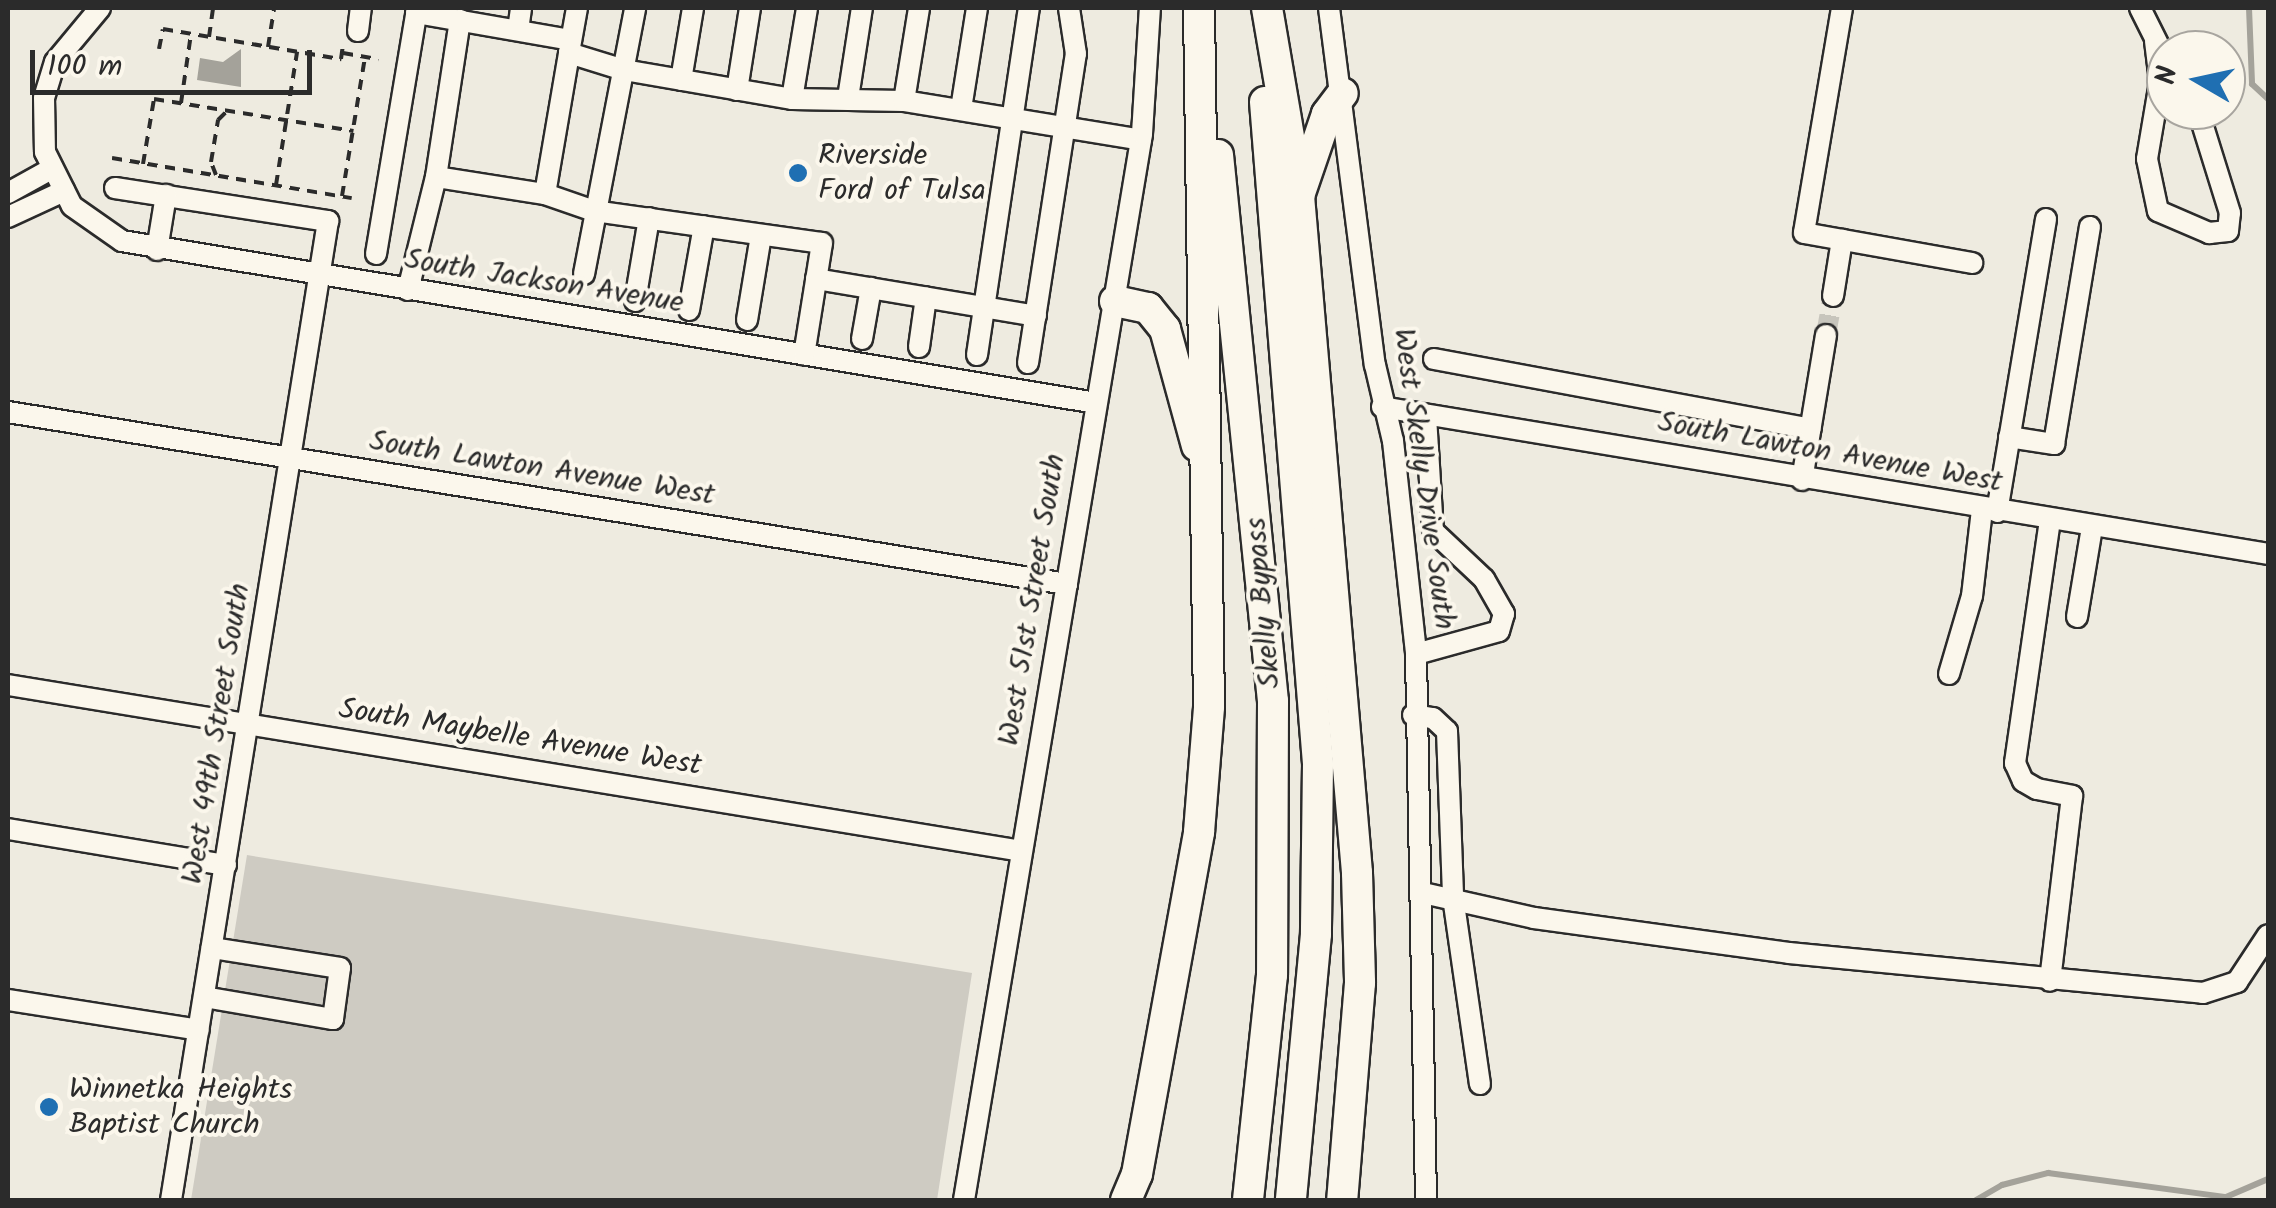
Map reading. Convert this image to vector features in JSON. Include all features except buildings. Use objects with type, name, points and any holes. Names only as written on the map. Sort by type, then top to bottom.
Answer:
[{"type":"highway","points":[[1126,1200],[1137,1174],[1199,832],[1209,706],[1210,491],[1201,8]]},
{"type":"highway","name":"Skelly Bypass","points":[[1201,8],[1273,701],[1272,976],[1248,1200]]},
{"type":"highway","name":"Skelly Bypass","points":[[1257,8],[1318,764],[1316,934],[1290,1200]]},
{"type":"highway","points":[[1267,8],[1299,196],[1357,873],[1360,983],[1342,1200]]},
{"type":"highway","points":[[1299,196],[1328,114],[1343,93]]},
{"type":"highway","points":[[1115,301],[1148,308],[1165,329],[1210,491]]},
{"type":"street","points":[[8,218],[64,191],[45,152],[44,97],[55,62],[100,8]]},
{"type":"street","points":[[351,35],[361,8]]},
{"type":"street","points":[[518,30],[521,8]]},
{"type":"street","points":[[546,194],[577,8]]},
{"type":"street","points":[[584,274],[635,8]]},
{"type":"street","points":[[681,80],[693,8]]},
{"type":"street","points":[[737,90],[750,8]]},
{"type":"street","points":[[792,99],[807,8]]},
{"type":"street","points":[[848,98],[862,8]]},
{"type":"street","points":[[904,101],[919,8]]},
{"type":"street","points":[[960,109],[977,8]]},
{"type":"street","points":[[977,355],[1029,8]]},
{"type":"street","points":[[1028,364],[1076,54],[1068,8]]},
{"type":"street","name":"West 51st Street South","points":[[964,1200],[1141,140],[1150,8]]},
{"type":"street","name":"West Skelly Drive South","points":[[1330,8],[1382,407],[1393,441],[1416,654],[1413,715],[1422,892],[1426,1200]]},
{"type":"street","points":[[1842,8],[1804,233],[1972,263]]},
{"type":"street","points":[[376,254],[416,10],[518,30],[570,46],[624,70],[792,99],[904,101],[1141,140]]},
{"type":"street","points":[[408,290],[436,177],[460,20]]},
{"type":"street","points":[[2152,130],[2147,159],[2158,210],[2209,233],[2228,230],[2230,212],[2204,130]]},
{"type":"street","points":[[8,193],[53,168]]},
{"type":"street","points":[[436,177],[546,194],[594,211],[822,244],[804,355]]},
{"type":"street","points":[[115,188],[166,195],[158,250]]},
{"type":"street","name":"South Jackson Avenue","points":[[64,191],[105,233],[158,250],[1096,403]]},
{"type":"street","name":"West 49th Street South","points":[[166,195],[328,221],[171,1200]]},
{"type":"street","points":[[635,300],[649,218]]},
{"type":"street","points":[[1949,674],[1972,596],[2009,437],[2046,219]]},
{"type":"street","points":[[689,310],[704,226]]},
{"type":"street","points":[[2009,437],[2054,444],[2090,227]]},
{"type":"street","points":[[747,320],[761,235]]},
{"type":"street","points":[[1833,296],[1842,240]]},
{"type":"street","points":[[816,279],[1036,316]]},
{"type":"street","points":[[862,339],[870,288]]},
{"type":"street","points":[[918,347],[926,298]]},
{"type":"street","points":[[1802,480],[1826,335]]},
{"type":"street","points":[[1434,360],[1811,429]]},
{"type":"street","name":"South Lawton Avenue West","points":[[1382,407],[1802,480],[2268,554]]},
{"type":"street","name":"South Lawton Avenue West","points":[[8,412],[1067,584]]},
{"type":"street","points":[[1416,654],[1500,631],[1504,614],[1484,579],[1433,531],[1426,416]]},
{"type":"street","points":[[2050,520],[2015,764],[2023,781],[2037,790],[2072,796],[2050,981]]},
{"type":"street","points":[[2077,617],[2092,527]]},
{"type":"street","name":"South Maybelle Avenue West","points":[[8,685],[1022,851]]},
{"type":"street","points":[[1413,715],[1433,718],[1447,732],[1453,897],[1480,1084]]},
{"type":"street","points":[[8,830],[226,865]]},
{"type":"street","points":[[1422,892],[1534,918],[2050,981],[2203,993],[2237,982],[2268,934]]},
{"type":"street","points":[[204,998],[334,1019],[340,968],[212,948]]},
{"type":"street","points":[[8,1000],[199,1030]]},
{"type":"path","points":[[208,37],[214,8]]},
{"type":"path","points":[[268,47],[274,8]]},
{"type":"path","points":[[160,50],[163,29],[340,59],[351,35]]},
{"type":"path","points":[[181,104],[191,34]]},
{"type":"path","points":[[276,185],[297,52]]},
{"type":"path","points":[[342,53],[378,59]]},
{"type":"path","points":[[342,196],[365,57]]},
{"type":"path","points":[[143,164],[154,99],[353,132]]},
{"type":"path","points":[[210,108],[218,120]]},
{"type":"path","points":[[216,176],[211,162],[218,120],[226,111]]},
{"type":"path","points":[[112,158],[352,198]]},
{"type":"path","points":[[201,173],[211,162]]},
{"type":"shaded area","points":[[241,49],[241,87],[197,80],[200,58],[223,62]]},
{"type":"shaded area","points":[[247,855],[972,973],[937,1200],[191,1200]]},
{"type":"waterway","points":[[2249,8],[2252,84],[2268,99]]},
{"type":"waterway","points":[[1976,1200],[2002,1185],[2048,1173],[2226,1197],[2268,1179]]},
{"type":"tunnel","points":[[1826,335],[1833,296]]},
{"type":"place","name":"Riverside Ford of Tulsa","points":[[798,173]]},
{"type":"place","name":"Winnetka Heights Baptist Church","points":[[49,1107]]}]
